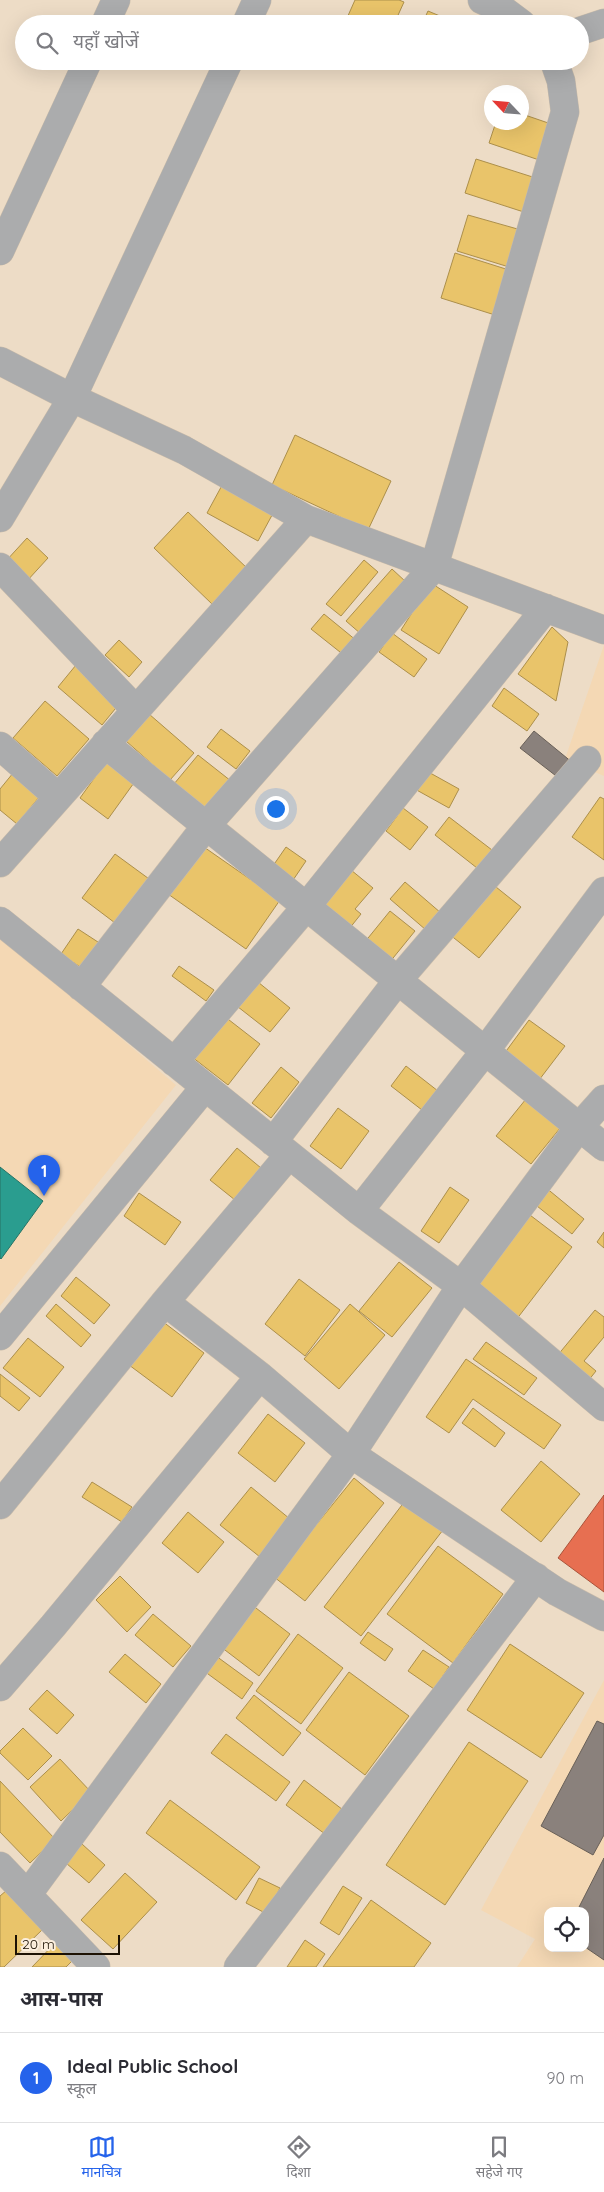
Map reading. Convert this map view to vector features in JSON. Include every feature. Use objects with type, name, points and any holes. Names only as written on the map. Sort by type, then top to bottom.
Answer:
[{"type":"street","points":[[109,15],[116,0]]},
{"type":"street","points":[[250,15],[258,0]]},
{"type":"street","points":[[482,0],[502,9],[510,15]]},
{"type":"street","points":[[589,28],[604,23]]},
{"type":"street","points":[[0,251],[84,70]]},
{"type":"street","points":[[0,518],[72,398],[225,70]]},
{"type":"street","points":[[81,987],[206,826],[434,567],[565,112],[561,82],[557,70]]},
{"type":"street","points":[[0,361],[72,398],[184,450],[306,519],[604,630]]},
{"type":"street","points":[[0,863],[306,519]]},
{"type":"street","points":[[0,567],[136,710]]},
{"type":"street","points":[[174,1062],[306,907],[546,608]]},
{"type":"street","points":[[106,744],[604,1147]]},
{"type":"street","points":[[0,746],[58,797]]},
{"type":"street","points":[[0,1505],[165,1302],[281,1148],[398,980],[587,760]]},
{"type":"street","points":[[359,1211],[485,1051],[604,891]]},
{"type":"street","points":[[0,921],[359,1211],[461,1286],[604,1408]]},
{"type":"street","points":[[0,1336],[204,1087]]},
{"type":"street","points":[[28,1894],[351,1454],[461,1286],[579,1127],[604,1099]]},
{"type":"street","points":[[165,1302],[260,1376],[351,1454],[579,1605],[604,1617]]},
{"type":"street","points":[[0,1687],[54,1626],[260,1376]]},
{"type":"street","points":[[238,1967],[536,1577]]},
{"type":"street","points":[[0,1866],[96,1967]]},
{"type":"shaded area","points":[[604,645],[604,776],[565,759]]},
{"type":"shaded area","points":[[0,935],[176,1085],[0,1306]]},
{"type":"shaded area","points":[[604,1680],[604,1967],[517,1967],[535,1939],[481,1910]]},
{"type":"building: आवास","points":[[355,0],[399,0],[404,2],[398,15],[348,15]]},
{"type":"building: आवास","points":[[428,11],[438,15],[426,15]]},
{"type":"building: आवास","points":[[529,116],[557,126],[545,162],[489,143],[493,130],[529,130]]},
{"type":"building: आवास","points":[[476,159],[542,180],[530,214],[465,193]]},
{"type":"building: आवास","points":[[468,215],[521,230],[509,267],[457,251]]},
{"type":"building: आवास","points":[[455,253],[509,270],[495,315],[441,298]]},
{"type":"building: आवास","points":[[295,435],[391,481],[368,530],[272,485]]},
{"type":"building: आवास","points":[[226,478],[277,506],[258,541],[207,513]]},
{"type":"building: आवास","points":[[188,512],[248,569],[213,605],[154,548]]},
{"type":"building: आवास","points":[[27,538],[48,558],[26,582],[5,562]]},
{"type":"building: आवास","points":[[364,560],[378,572],[341,616],[326,604]]},
{"type":"building: आवास","points":[[392,569],[406,582],[361,634],[346,621]]},
{"type":"building: आवास","points":[[431,583],[468,607],[439,654],[401,630]]},
{"type":"building: आवास","points":[[324,614],[357,641],[345,656],[311,629]]},
{"type":"building: आवास","points":[[552,627],[568,642],[556,701],[518,674]]},
{"type":"building: आवास","points":[[392,633],[427,659],[414,677],[379,652]]},
{"type":"building: आवास","points":[[119,640],[142,662],[129,677],[105,655]]},
{"type":"building: आवास","points":[[76,665],[120,703],[102,725],[58,687]]},
{"type":"building: आवास","points":[[504,688],[539,714],[527,731],[492,706]]},
{"type":"building: आवास","points":[[45,701],[89,739],[57,776],[13,738]]},
{"type":"building: आवास","points":[[149,714],[194,753],[170,780],[126,741]]},
{"type":"building: आवास","points":[[221,729],[250,751],[236,769],[207,747]]},
{"type":"building: आवास","points":[[198,755],[231,781],[201,817],[169,790]]},
{"type":"building: आवास","points":[[108,759],[136,780],[108,819],[80,798]]},
{"type":"building: आवास","points":[[18,767],[45,790],[17,824],[0,810],[0,789]]},
{"type":"building: आवास","points":[[423,769],[459,789],[449,808],[413,788]]},
{"type":"building: आवास","points":[[600,797],[604,799],[604,860],[572,837]]},
{"type":"building: आवास","points":[[403,808],[428,827],[410,850],[386,831]]},
{"type":"building: आवास","points":[[449,817],[492,850],[477,868],[435,835]]},
{"type":"building: आवास","points":[[201,845],[280,900],[246,949],[168,894]]},
{"type":"building: आवास","points":[[286,847],[306,861],[289,886],[268,873]]},
{"type":"building: आवास","points":[[115,854],[156,884],[123,929],[82,898]]},
{"type":"building: आवास","points":[[351,870],[373,888],[355,909],[361,914],[349,929],[322,906]]},
{"type":"building: आवास","points":[[405,882],[441,913],[426,930],[390,899]]},
{"type":"building: आवास","points":[[491,883],[521,907],[479,958],[449,934]]},
{"type":"building: आवास","points":[[390,911],[415,931],[389,963],[364,943]]},
{"type":"building: आवास","points":[[78,929],[101,944],[83,969],[61,954]]},
{"type":"building: आवास","points":[[179,966],[214,990],[206,1001],[172,976]]},
{"type":"building: आवास","points":[[253,978],[290,1008],[270,1032],[233,1003]]},
{"type":"building: आवास","points":[[224,1016],[260,1044],[228,1085],[192,1057]]},
{"type":"building: आवास","points":[[529,1020],[565,1046],[536,1084],[501,1058]]},
{"type":"building: आवास","points":[[406,1066],[438,1091],[422,1110],[391,1086]]},
{"type":"building: आवास","points":[[281,1067],[299,1082],[271,1118],[252,1103]]},
{"type":"building: आवास","points":[[526,1099],[561,1127],[531,1164],[496,1136]]},
{"type":"building: आवास","points":[[338,1108],[369,1131],[341,1169],[310,1146]]},
{"type":"building: आवास","points":[[237,1148],[261,1168],[235,1200],[210,1180]]},
{"type":"building: आवास","points":[[450,1187],[469,1200],[439,1243],[421,1231]]},
{"type":"building: आवास","points":[[545,1187],[584,1219],[572,1234],[532,1202]]},
{"type":"building: आवास","points":[[139,1193],[181,1222],[165,1245],[124,1216]]},
{"type":"building: आवास","points":[[526,1212],[572,1247],[516,1320],[471,1285]]},
{"type":"building: आवास","points":[[604,1232],[604,1248],[597,1242]]},
{"type":"building: आवास","points":[[399,1262],[432,1288],[392,1337],[359,1311]]},
{"type":"building: आवास","points":[[76,1277],[110,1305],[94,1324],[61,1296]]},
{"type":"building: आवास","points":[[299,1279],[340,1310],[305,1356],[265,1324]]},
{"type":"building: आवास","points":[[56,1304],[91,1335],[81,1347],[46,1316]]},
{"type":"building: आवास","points":[[350,1304],[385,1335],[339,1389],[304,1359]]},
{"type":"building: आवास","points":[[595,1310],[604,1317],[604,1337],[584,1361],[596,1371],[588,1381],[557,1356]]},
{"type":"building: आवास","points":[[158,1318],[204,1353],[172,1397],[125,1362]]},
{"type":"building: आवास","points":[[28,1338],[64,1367],[40,1397],[3,1368]]},
{"type":"building: आवास","points":[[486,1342],[537,1378],[524,1395],[473,1359]]},
{"type":"building: आवास","points":[[466,1359],[561,1425],[544,1449],[473,1399],[449,1433],[426,1417]]},
{"type":"building: आवास","points":[[0,1374],[30,1398],[19,1411],[0,1396]]},
{"type":"building: आवास","points":[[473,1408],[505,1433],[495,1447],[462,1423]]},
{"type":"building: आवास","points":[[268,1414],[305,1443],[275,1482],[238,1453]]},
{"type":"building: आवास","points":[[541,1461],[580,1494],[541,1542],[501,1510]]},
{"type":"building: आवास","points":[[354,1478],[384,1503],[305,1601],[274,1577]]},
{"type":"building: आवास","points":[[92,1482],[132,1507],[122,1522],[82,1497]]},
{"type":"building: आवास","points":[[251,1487],[290,1519],[260,1557],[220,1525]]},
{"type":"building: आवास","points":[[405,1501],[443,1530],[361,1636],[324,1607]]},
{"type":"building: आवास","points":[[188,1512],[224,1542],[198,1573],[162,1543]]},
{"type":"building: आवास","points":[[438,1546],[503,1594],[453,1663],[387,1614]]},
{"type":"building: आवास","points":[[120,1576],[151,1607],[127,1632],[96,1600]]},
{"type":"building: आवास","points":[[252,1605],[290,1634],[259,1676],[221,1647]]},
{"type":"building: आवास","points":[[153,1614],[191,1646],[173,1667],[135,1635]]},
{"type":"building: आवास","points":[[368,1632],[393,1649],[385,1661],[360,1643]]},
{"type":"building: आवास","points":[[298,1634],[343,1668],[301,1724],[256,1691]]},
{"type":"building: आवास","points":[[510,1644],[584,1693],[541,1758],[467,1710]]},
{"type":"building: आवास","points":[[423,1650],[449,1667],[434,1689],[408,1671]]},
{"type":"building: आवास","points":[[125,1654],[161,1684],[146,1703],[109,1672]]},
{"type":"building: आवास","points":[[216,1656],[253,1683],[242,1699],[204,1671]]},
{"type":"building: आवास","points":[[349,1672],[409,1716],[365,1775],[306,1730]]},
{"type":"building: आवास","points":[[47,1690],[74,1715],[57,1734],[29,1709]]},
{"type":"building: आवास","points":[[254,1695],[301,1733],[283,1756],[236,1718]]},
{"type":"building: आवास","points":[[23,1728],[52,1756],[28,1780],[0,1753]]},
{"type":"building: आवास","points":[[226,1734],[290,1782],[276,1801],[211,1753]]},
{"type":"building: आवास","points":[[469,1742],[528,1781],[445,1905],[386,1865]]},
{"type":"building: आवास","points":[[60,1759],[91,1792],[61,1821],[30,1787]]},
{"type":"building: आवास","points":[[304,1780],[347,1813],[329,1837],[286,1805]]},
{"type":"building: आवास","points":[[0,1781],[55,1839],[30,1863],[0,1832]]},
{"type":"building: आवास","points":[[170,1800],[260,1867],[236,1900],[146,1833]]},
{"type":"building: आवास","points":[[82,1844],[105,1865],[89,1883],[66,1863]]},
{"type":"building: आवास","points":[[125,1873],[157,1902],[113,1949],[81,1920]]},
{"type":"building: आवास","points":[[259,1878],[280,1888],[267,1914],[246,1903]]},
{"type":"building: आवास","points":[[343,1886],[362,1898],[339,1935],[320,1923]]},
{"type":"building: आवास","points":[[7,1890],[44,1928],[4,1967],[0,1967],[0,1896]]},
{"type":"building: आवास","points":[[371,1900],[431,1943],[414,1967],[323,1967]]},
{"type":"building: आवास","points":[[59,1939],[77,1956],[66,1967],[32,1967]]},
{"type":"building: आवास","points":[[305,1940],[325,1954],[316,1967],[287,1967]]},
{"type":"building: दुकानें","points":[[604,1495],[604,1592],[558,1558]]},
{"type":"building: स्कूल","points":[[0,1167],[43,1201],[1,1259],[0,1258]]},
{"type":"building: उद्योग","points":[[534,731],[573,763],[560,779],[520,748]]},
{"type":"building: उद्योग","points":[[597,1721],[604,1724],[604,1835],[593,1855],[541,1826]]},
{"type":"building: उद्योग","points":[[604,1858],[604,1960],[589,1950],[589,1907],[579,1907]]},
{"type":"place","name":"Ideal Public School","points":[[44,1196]]}]
